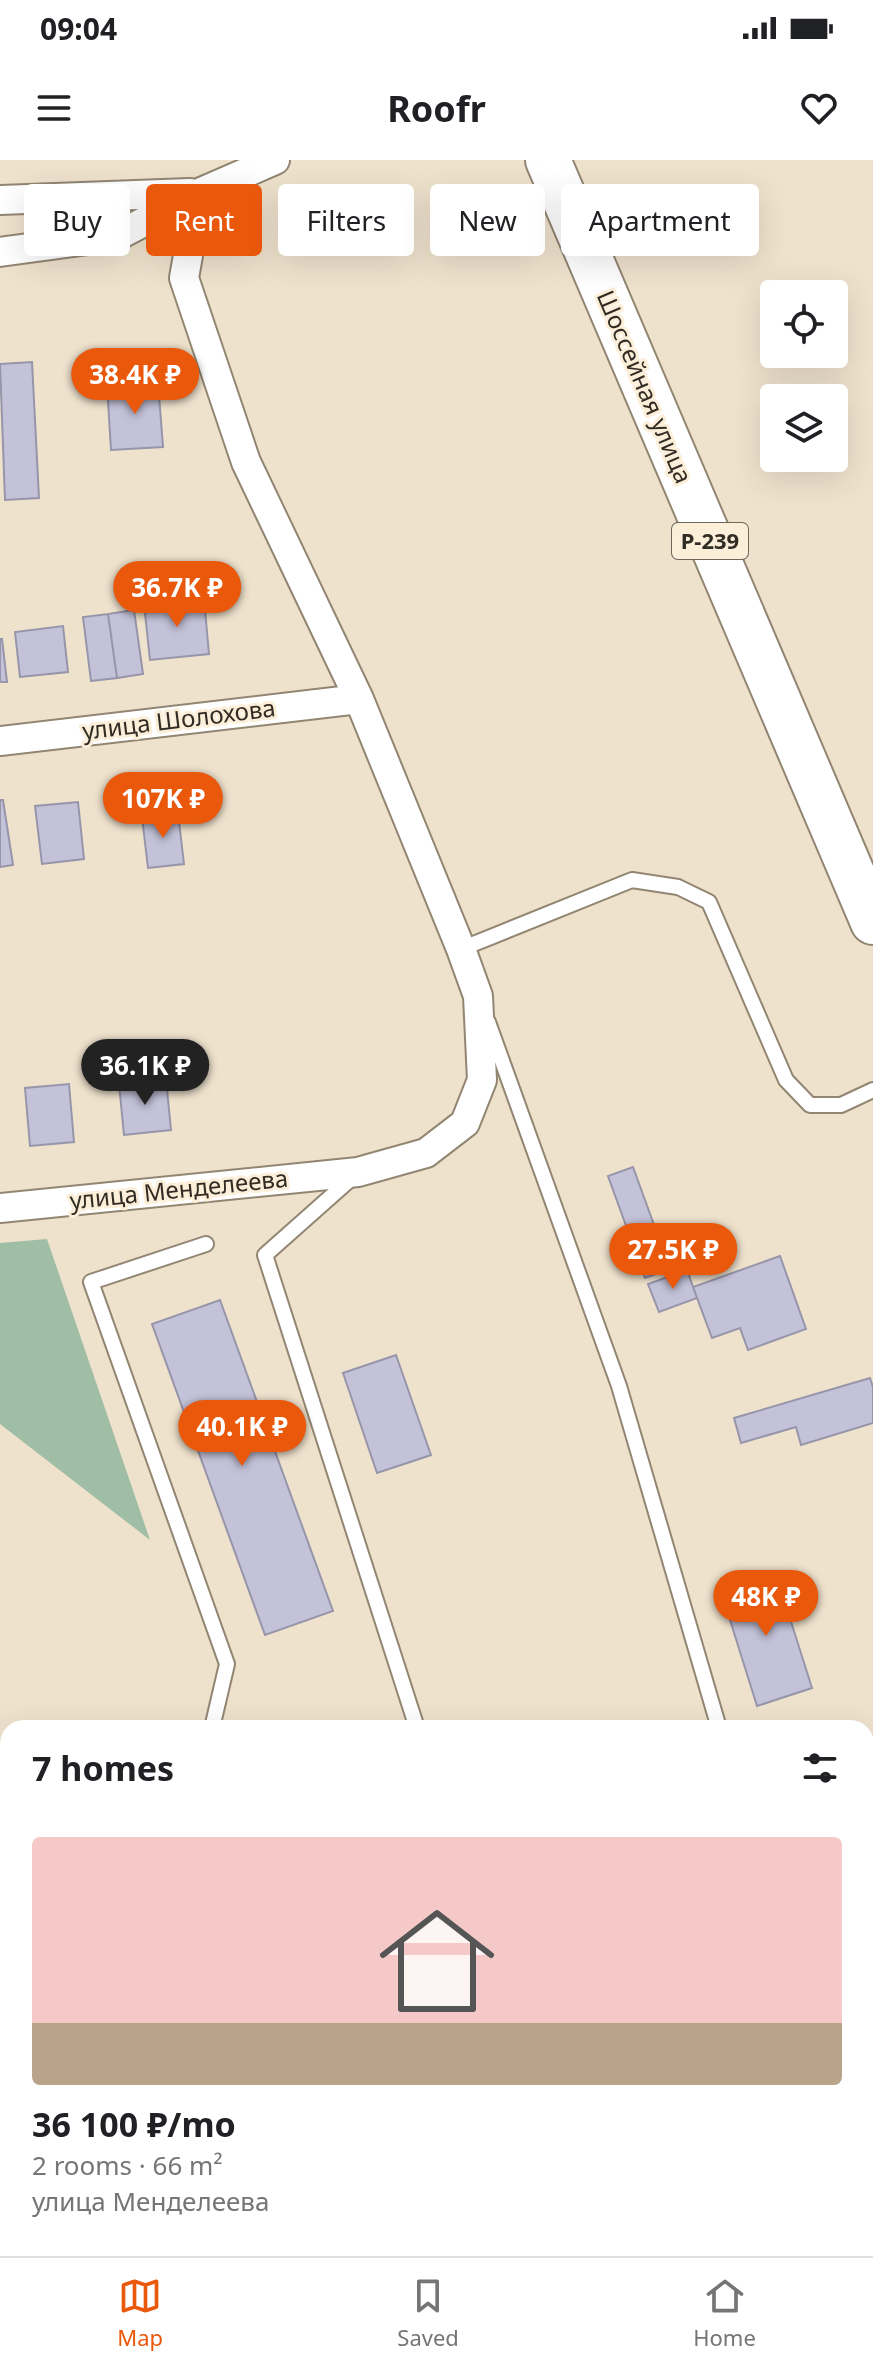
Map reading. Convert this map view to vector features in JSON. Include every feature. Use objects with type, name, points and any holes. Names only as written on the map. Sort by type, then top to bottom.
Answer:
[{"type":"highway","name":"Шоссейная улица","points":[[548,160],[873,922]]},
{"type":"street","points":[[220,184],[275,160]]},
{"type":"street","points":[[0,200],[146,195]]},
{"type":"street","points":[[0,252],[117,236],[146,221]]},
{"type":"street","name":"улица Менделеева","points":[[0,1208],[358,1172],[426,1153],[465,1123],[482,1080],[478,996],[359,699],[246,462],[184,278],[188,256]]},
{"type":"street","name":"улица Шолохова","points":[[0,741],[359,699]]},
{"type":"lane","points":[[461,949],[632,880],[678,887],[709,902],[786,1080],[810,1105],[841,1105],[873,1090]]},
{"type":"lane","points":[[478,996],[619,1386],[717,1720]]},
{"type":"lane","points":[[358,1172],[265,1255],[414,1720]]},
{"type":"lane","points":[[206,1244],[91,1282],[227,1664],[214,1720]]},
{"type":"green space","points":[[47,1239],[150,1540],[0,1424],[0,1243]]},
{"type":"building","points":[[32,362],[39,498],[5,500],[0,364]]},
{"type":"building","points":[[158,382],[163,447],[111,450],[107,385]]},
{"type":"building","points":[[204,599],[209,654],[150,660],[144,604]]},
{"type":"building","points":[[134,610],[143,674],[117,678],[108,614]]},
{"type":"building","points":[[108,614],[117,678],[91,681],[83,617]]},
{"type":"building","points":[[63,626],[68,672],[20,677],[15,632]]},
{"type":"building","points":[[2,639],[7,682],[0,682]]},
{"type":"building","points":[[0,800],[3,800],[13,865],[0,867]]},
{"type":"building","points":[[78,802],[84,859],[42,864],[35,806]]},
{"type":"building","points":[[178,813],[184,864],[148,868],[142,817]]},
{"type":"building","points":[[166,1079],[171,1130],[124,1135],[119,1084]]},
{"type":"building","points":[[69,1084],[74,1142],[30,1146],[25,1088]]},
{"type":"building","points":[[633,1167],[670,1269],[645,1278],[608,1176]]},
{"type":"building","points":[[780,1256],[806,1329],[748,1350],[740,1328],[712,1338],[693,1287]]},
{"type":"building","points":[[687,1270],[697,1298],[659,1312],[648,1284]]},
{"type":"building","points":[[220,1300],[333,1611],[265,1635],[152,1324]]},
{"type":"building","points":[[396,1355],[431,1455],[377,1473],[343,1373]]},
{"type":"building","points":[[870,1378],[873,1423],[801,1445],[796,1427],[741,1443],[734,1418]]},
{"type":"building","points":[[775,1571],[812,1688],[757,1706],[720,1588]]}]
